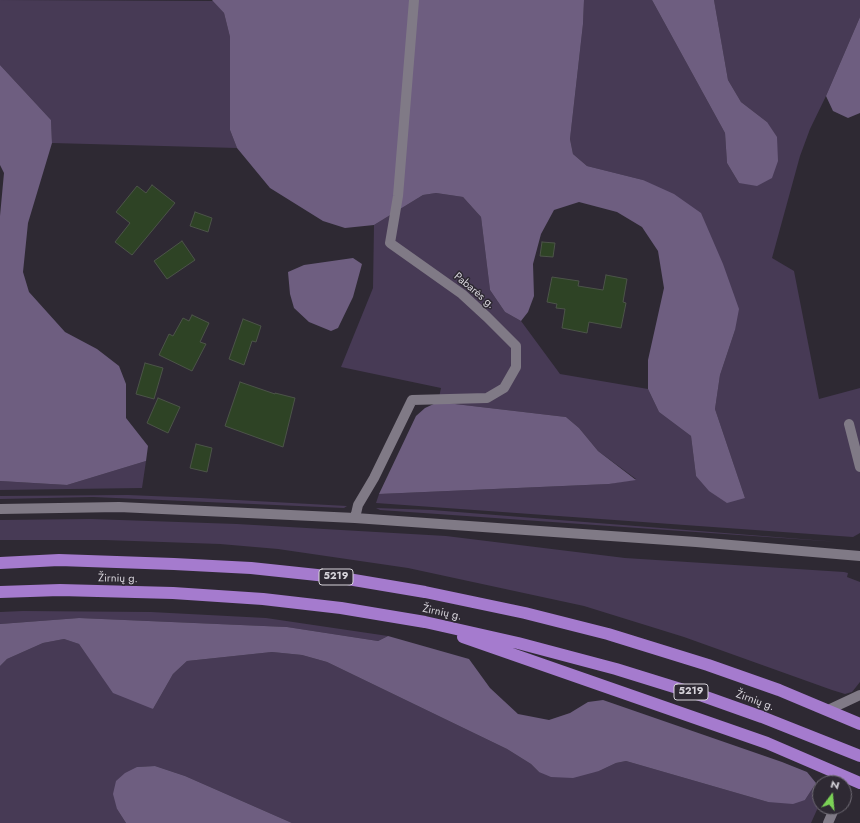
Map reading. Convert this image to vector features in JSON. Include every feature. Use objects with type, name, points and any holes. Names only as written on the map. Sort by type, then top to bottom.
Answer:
[{"type":"highway","name":"Žirnių g.","points":[[0,563],[59,560],[251,568],[336,577],[425,592],[525,613],[608,634],[708,665],[828,710],[860,724]]},
{"type":"highway","name":"Žirnių g.","points":[[0,592],[60,590],[165,593],[264,599],[342,608],[425,622],[526,645],[623,671],[703,696],[762,717],[860,756]]},
{"type":"highway","name":"5219","points":[[425,622],[560,672],[747,736],[831,775]]},
{"type":"street","name":"Pabarės g.","points":[[355,518],[358,505],[374,478],[412,400],[487,398],[504,388],[516,367],[516,346],[487,317],[462,294],[390,243],[398,196],[414,0]]},
{"type":"street","points":[[849,424],[860,467]]},
{"type":"street","points":[[0,509],[119,507],[355,518],[696,542],[860,556]]},
{"type":"street","points":[[828,710],[860,695]]},
{"type":"shaded area","points":[[0,0],[214,1],[224,13],[230,37],[230,130],[237,148],[52,143],[51,120],[0,65]]},
{"type":"shaded area","points":[[212,0],[584,0],[583,24],[570,139],[573,154],[587,166],[643,180],[674,194],[701,213],[723,264],[739,309],[735,330],[720,375],[715,409],[745,498],[727,503],[709,491],[696,476],[691,436],[659,412],[648,389],[648,360],[664,288],[658,251],[642,227],[617,212],[579,202],[554,210],[541,234],[533,264],[534,296],[528,312],[521,321],[505,312],[490,290],[481,217],[463,197],[436,193],[423,195],[374,225],[345,228],[323,221],[270,188],[237,148],[230,130],[230,37],[224,13]]},
{"type":"shaded area","points":[[584,0],[652,0],[725,133],[727,163],[739,183],[767,122],[741,102],[728,80],[714,0],[860,0],[860,17],[810,129],[800,156],[772,258],[794,271],[819,399],[860,388],[860,533],[853,537],[376,503],[379,494],[609,484],[636,479],[598,451],[579,428],[566,417],[438,402],[441,388],[341,367],[373,288],[374,225],[423,195],[436,193],[463,197],[481,217],[490,290],[505,312],[521,321],[560,374],[648,389],[659,412],[691,436],[696,476],[745,498],[715,409],[720,375],[735,330],[643,180],[587,166],[573,154],[570,139],[583,24]]},
{"type":"shaded area","points":[[652,0],[714,0],[728,80],[741,102],[767,122],[777,137],[778,161],[772,178],[757,186],[739,183],[727,163],[725,133]]},
{"type":"shaded area","points":[[860,17],[860,113],[848,118],[833,111],[826,96]]},
{"type":"shaded area","points":[[0,65],[51,120],[52,143],[28,223],[23,272],[29,292],[65,332],[97,349],[119,366],[126,384],[126,418],[148,446],[146,461],[67,485],[0,481],[0,216],[4,173],[0,165]]},
{"type":"shaded area","points":[[353,258],[362,264],[353,297],[338,328],[331,331],[309,322],[294,308],[290,294],[288,272],[304,265]]},
{"type":"shaded area","points":[[438,402],[566,417],[579,428],[598,451],[636,480],[609,484],[379,494],[416,416],[425,408]]},
{"type":"shaded area","points":[[146,461],[142,488],[0,490],[0,481],[67,485]]},
{"type":"shaded area","points":[[128,495],[347,506],[344,508],[93,497],[0,499],[0,496]]},
{"type":"shaded area","points":[[376,508],[432,510],[839,542],[380,510]]},
{"type":"shaded area","points":[[91,519],[237,524],[446,536],[625,558],[844,572],[848,573],[847,577],[860,582],[860,682],[852,692],[845,694],[684,637],[584,606],[408,568],[278,549],[220,544],[105,540],[0,540],[0,520]]},
{"type":"shaded area","points":[[0,612],[151,612],[266,618],[388,636],[378,641],[287,627],[79,618],[0,624]]},
{"type":"shaded area","points":[[79,618],[287,627],[378,641],[388,636],[469,659],[490,688],[518,714],[549,720],[570,713],[588,702],[603,700],[807,772],[812,778],[812,789],[805,800],[793,804],[768,802],[626,761],[616,763],[599,771],[573,778],[551,777],[539,772],[531,764],[507,749],[327,662],[302,655],[272,652],[187,661],[173,674],[153,709],[113,693],[79,644],[64,639],[43,643],[7,659],[0,666],[0,624]]},
{"type":"shaded area","points":[[64,639],[79,644],[96,668],[153,709],[173,674],[187,661],[272,652],[302,655],[327,662],[507,749],[531,764],[539,772],[599,771],[616,763],[626,761],[768,802],[805,800],[812,789],[812,815],[815,815],[811,823],[292,823],[185,776],[155,766],[137,767],[117,809],[126,823],[0,823],[0,666],[7,659],[43,643]]},
{"type":"shaded area","points":[[155,766],[185,776],[292,823],[126,823],[117,809],[113,794],[116,781],[125,773],[137,767]]},
{"type":"building","points":[[152,185],[175,203],[132,255],[115,242],[130,223],[116,212],[137,186],[146,193]]},
{"type":"building","points":[[195,212],[212,218],[208,232],[190,226]]},
{"type":"building","points":[[182,241],[195,260],[167,279],[154,261]]},
{"type":"building","points":[[542,242],[555,243],[553,257],[540,256]]},
{"type":"building","points":[[606,275],[627,279],[623,302],[626,303],[621,328],[589,322],[587,333],[562,328],[565,309],[556,308],[557,304],[547,302],[552,277],[579,281],[578,286],[603,290]]},
{"type":"building","points":[[192,315],[209,323],[200,342],[206,344],[192,371],[159,355],[169,334],[173,336],[183,318],[189,321]]},
{"type":"building","points":[[243,319],[261,326],[256,342],[252,341],[244,365],[229,359]]},
{"type":"building","points":[[145,363],[163,368],[154,399],[136,394]]},
{"type":"building","points":[[240,382],[275,394],[295,398],[283,447],[225,426]]},
{"type":"building","points":[[158,398],[180,407],[168,433],[147,423]]},
{"type":"building","points":[[196,444],[212,448],[207,472],[190,468]]}]
